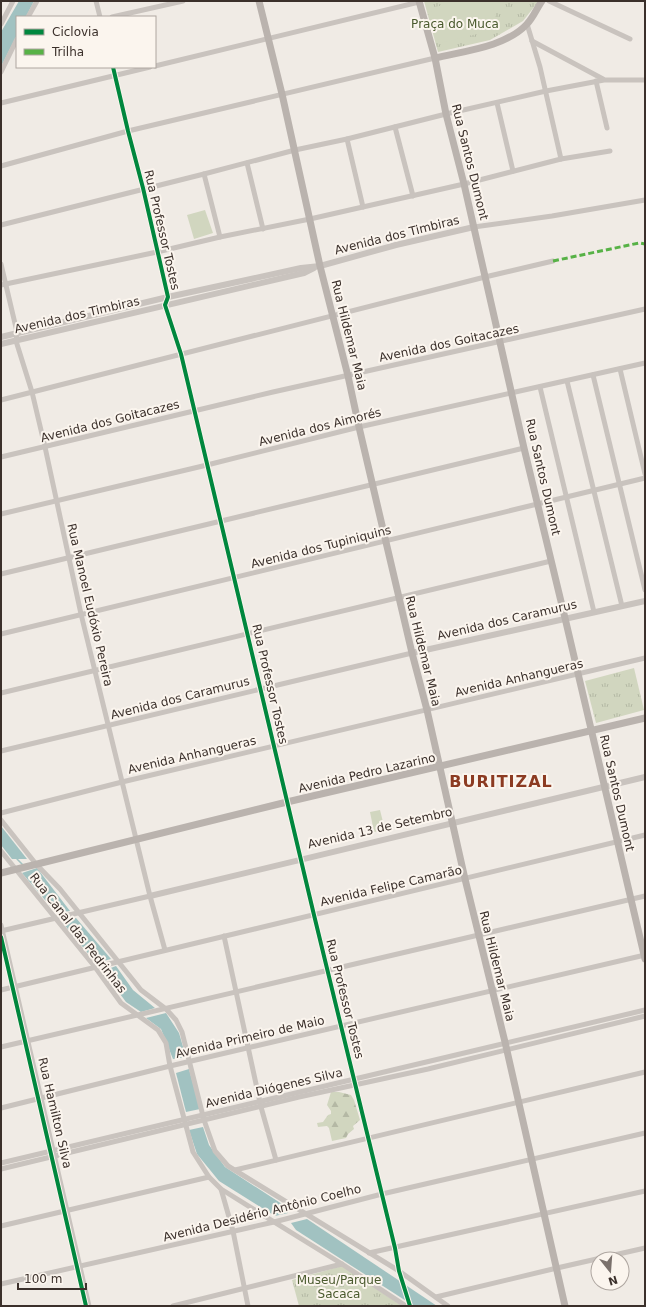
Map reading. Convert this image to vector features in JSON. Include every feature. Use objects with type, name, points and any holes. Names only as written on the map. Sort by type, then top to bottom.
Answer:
[{"type":"main road","name":"Rua Hildemar Maia","points":[[259,1],[295,150],[320,266],[348,376],[566,1306]]},
{"type":"main road","points":[[435,58],[498,43],[517,32],[527,24],[542,1]]},
{"type":"main road","name":"Rua Santos Dumont","points":[[419,2],[435,58],[446,114],[464,184],[524,448],[630,899],[645,956]]},
{"type":"main road","name":"Avenida Pedro Lazarino","points":[[1,873],[136,841],[287,802],[645,718]]},
{"type":"street","points":[[1,24],[13,1]]},
{"type":"street","points":[[28,16],[36,1]]},
{"type":"street","points":[[96,1],[100,16]]},
{"type":"street","points":[[116,16],[183,1]]},
{"type":"street","points":[[549,1],[630,39]]},
{"type":"street","points":[[156,66],[419,2]]},
{"type":"street","points":[[527,24],[546,91],[561,159]]},
{"type":"street","points":[[1,72],[16,41]]},
{"type":"street","points":[[532,41],[604,80]]},
{"type":"street","points":[[1,166],[128,131],[435,58]]},
{"type":"street","name":"Rua Professor Tostes","points":[[113,68],[168,297],[165,305],[181,354],[408,1305]]},
{"type":"street","points":[[1,103],[146,68]]},
{"type":"street","points":[[1,225],[295,150],[546,91],[604,80],[645,80]]},
{"type":"street","points":[[596,81],[607,128]]},
{"type":"street","points":[[497,103],[513,171]]},
{"type":"street","points":[[395,127],[413,196]]},
{"type":"street","points":[[347,139],[363,207]]},
{"type":"street","points":[[3,285],[413,196],[561,159],[610,151]]},
{"type":"street","points":[[247,163],[263,229]]},
{"type":"street","points":[[204,174],[220,237]]},
{"type":"street","name":"Avenida dos Timbiras","points":[[1,344],[304,273],[320,266],[396,245],[474,227],[552,216],[645,200]]},
{"type":"street","points":[[1,400],[553,261]]},
{"type":"street","name":"Rua Manoel Eudóxio Pereira","points":[[1,264],[3,285],[18,332],[16,341],[32,392],[81,614],[136,841],[165,950]]},
{"type":"street","name":"Avenida dos Timbiras","points":[[1,337],[168,297],[301,268],[320,266]]},
{"type":"street","name":"Avenida dos Goitacazes","points":[[1,457],[273,392],[645,309]]},
{"type":"street","name":"Avenida dos Aimorés","points":[[1,514],[359,427],[645,363]]},
{"type":"street","points":[[620,369],[645,474]]},
{"type":"street","points":[[593,375],[645,590]]},
{"type":"street","points":[[567,381],[622,606]]},
{"type":"street","points":[[540,387],[594,612]]},
{"type":"street","points":[[1,574],[524,448]]},
{"type":"street","name":"Avenida dos Tupiniquins","points":[[1,634],[645,478]]},
{"type":"street","points":[[1,693],[551,560]]},
{"type":"street","name":"Avenida dos Caramurus","points":[[1,751],[412,653],[645,601]]},
{"type":"street","name":"Avenida Anhangueras","points":[[1,813],[122,782],[645,658]]},
{"type":"street","name":"Avenida 13 de Setembro","points":[[59,917],[645,777]]},
{"type":"street","name":"Rua Canal das Pedrinhas","points":[[1,820],[116,962],[141,990],[176,1020],[182,1032],[202,1118],[215,1151],[228,1166],[399,1271],[448,1306]]},
{"type":"street","name":"Avenida Felipe Camarão","points":[[1,990],[645,835]]},
{"type":"street","name":"Rua Canal das Pedrinhas","points":[[1,851],[15,870],[59,917],[97,966],[121,1003],[158,1030],[166,1043],[187,1121],[193,1152],[209,1177],[221,1189],[408,1305]]},
{"type":"street","points":[[1,1047],[645,896]]},
{"type":"street","points":[[1,929],[59,917]]},
{"type":"street","name":"Rua Hamilton Silva","points":[[1,929],[89,1306]]},
{"type":"street","points":[[224,936],[261,1104],[276,1160]]},
{"type":"street","name":"Avenida Primeiro de Maio","points":[[1,1108],[341,1026],[645,956]]},
{"type":"street","name":"Avenida Diógenes Silva","points":[[355,1082],[428,1069],[578,1025],[645,1010]]},
{"type":"street","name":"Avenida Diógenes Silva","points":[[1,1163],[54,1153],[355,1082],[426,1062],[579,1032],[645,1016]]},
{"type":"street","points":[[578,1025],[579,1032]]},
{"type":"street","points":[[426,1062],[428,1069]]},
{"type":"street","points":[[235,1170],[645,1072]]},
{"type":"street","name":"Avenida Desidério Antônio Coelho","points":[[1,1284],[274,1222],[382,1194],[645,1133]]},
{"type":"street","name":"Avenida Diógenes Silva","points":[[1,1169],[54,1153]]},
{"type":"street","points":[[1,1226],[209,1177]]},
{"type":"street","points":[[221,1189],[233,1231],[248,1306]]},
{"type":"street","points":[[369,1253],[544,1215],[645,1191]]},
{"type":"street","points":[[436,1297],[645,1248]]},
{"type":"street","points":[[173,1306],[342,1264]]},
{"type":"green space","name":"Praça do Muca","points":[[424,1],[538,2],[523,21],[490,40],[438,52]]},
{"type":"green space","points":[[459,1],[492,1],[498,29],[439,43],[431,8]]},
{"type":"green space","points":[[205,210],[213,233],[194,239],[187,215]]},
{"type":"green space","points":[[634,668],[644,710],[596,723],[585,681]]},
{"type":"green space","points":[[380,810],[385,830],[374,832],[370,812]]},
{"type":"green space","points":[[331,1092],[351,1095],[360,1120],[353,1126],[354,1129],[346,1138],[332,1141],[329,1128],[327,1126],[318,1127],[317,1123],[323,1122],[328,1115],[331,1114],[331,1111],[327,1105]]},
{"type":"green space","name":"Museu/Parque Sacaca","points":[[342,1266],[402,1306],[299,1306],[292,1280]]},
{"type":"water","points":[[19,1],[34,1],[26,16],[16,16],[16,37],[1,67],[1,32]]},
{"type":"water","points":[[1,826],[27,859],[12,859],[1,845]]},
{"type":"water","points":[[37,868],[70,911],[56,913],[22,873]]},
{"type":"water","points":[[76,918],[111,959],[96,963],[62,922]]},
{"type":"water","points":[[116,966],[133,990],[155,1008],[141,1012],[126,1002],[103,971]]},
{"type":"water","points":[[166,1013],[179,1033],[186,1057],[173,1059],[161,1029],[146,1018]]},
{"type":"water","points":[[189,1069],[200,1109],[186,1112],[176,1073]]},
{"type":"water","points":[[203,1127],[209,1145],[225,1167],[285,1206],[288,1213],[275,1216],[219,1181],[197,1154],[189,1130]]},
{"type":"water","points":[[307,1219],[437,1306],[414,1306],[296,1230],[291,1223]]},
{"type":"waterway","points":[[17,859],[23,865]]},
{"type":"waterway","points":[[62,910],[70,921]]},
{"type":"marked path","points":[[553,261],[639,243],[645,244]]},
{"type":"cycle path","points":[[113,68],[168,297],[165,305],[181,354],[314,915],[395,1248],[399,1271],[410,1306]]},
{"type":"cycle path","points":[[1,937],[86,1306]]},
{"type":"district","name":"BURITIZAL","points":[[501,781]]}]
